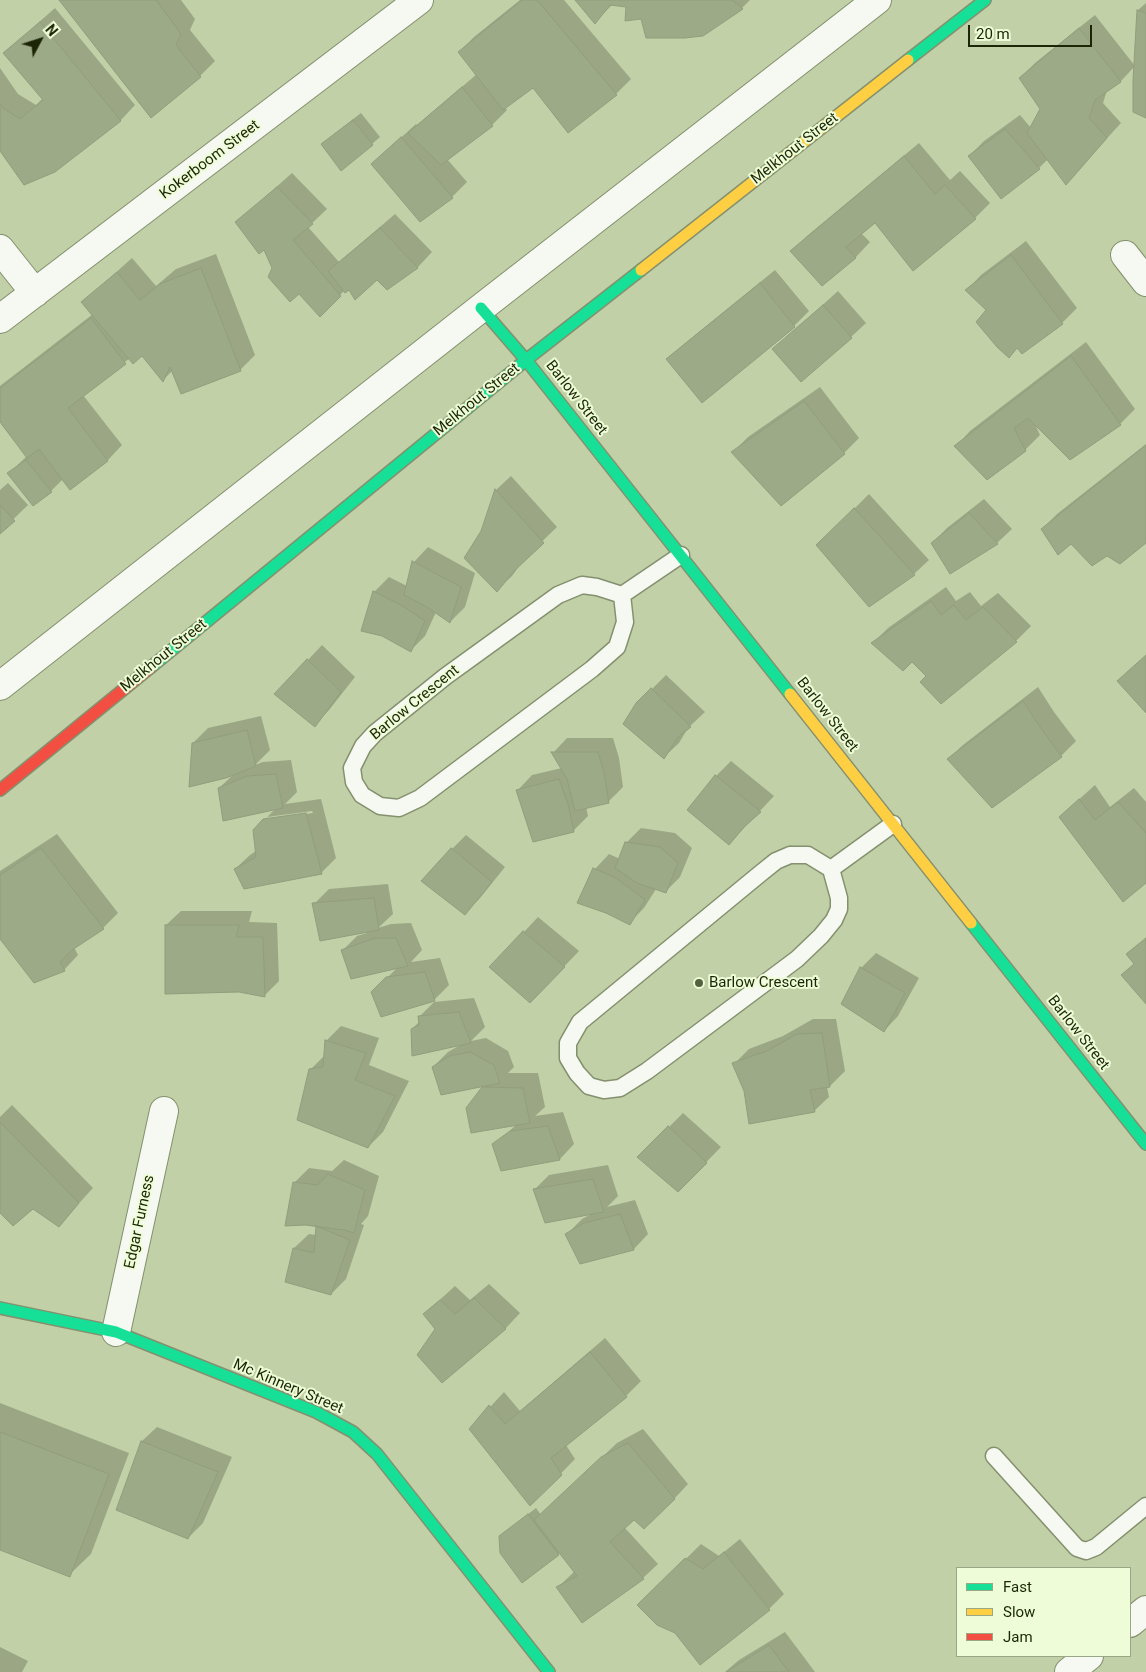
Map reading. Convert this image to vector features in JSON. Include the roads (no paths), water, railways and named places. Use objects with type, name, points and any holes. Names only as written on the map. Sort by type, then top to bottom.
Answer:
[{"type":"street","name":"Kokerboom Street","points":[[0,319],[419,0]]},
{"type":"street","points":[[0,686],[480,308],[877,0]]},
{"type":"street","name":"Melkhout Street","points":[[0,790],[526,360],[985,0]]},
{"type":"street","points":[[0,249],[35,293]]},
{"type":"street","points":[[1125,255],[1146,282]]},
{"type":"street","name":"Barlow Street","points":[[480,308],[526,360],[1146,1144]]},
{"type":"street","name":"Edgar Furness","points":[[116,1332],[164,1111]]},
{"type":"street","name":"Mc Kinnery Street","points":[[0,1308],[116,1332],[316,1412],[353,1432],[377,1454],[548,1672]]},
{"type":"street","points":[[1131,1622],[1146,1610]]},
{"type":"street","points":[[1069,1672],[1088,1657]]},
{"type":"lane","points":[[622,596],[681,555]]},
{"type":"lane","name":"Barlow Crescent","points":[[582,585],[597,587],[622,596],[625,622],[617,647],[592,669],[420,798],[399,808],[380,806],[362,795],[354,782],[352,768],[363,746],[375,733],[446,676],[558,595],[582,585]]},
{"type":"lane","points":[[831,869],[893,824]]},
{"type":"lane","points":[[790,855],[808,855],[831,869],[839,898],[839,909],[834,920],[798,960],[647,1071],[620,1088],[604,1090],[589,1086],[577,1073],[568,1058],[568,1043],[580,1022],[761,873],[776,861],[790,855]]},
{"type":"lane","points":[[994,1456],[1077,1548],[1086,1550],[1096,1548],[1146,1506]]},
{"type":"place","name":"Barlow Crescent","points":[[699,983]]}]
